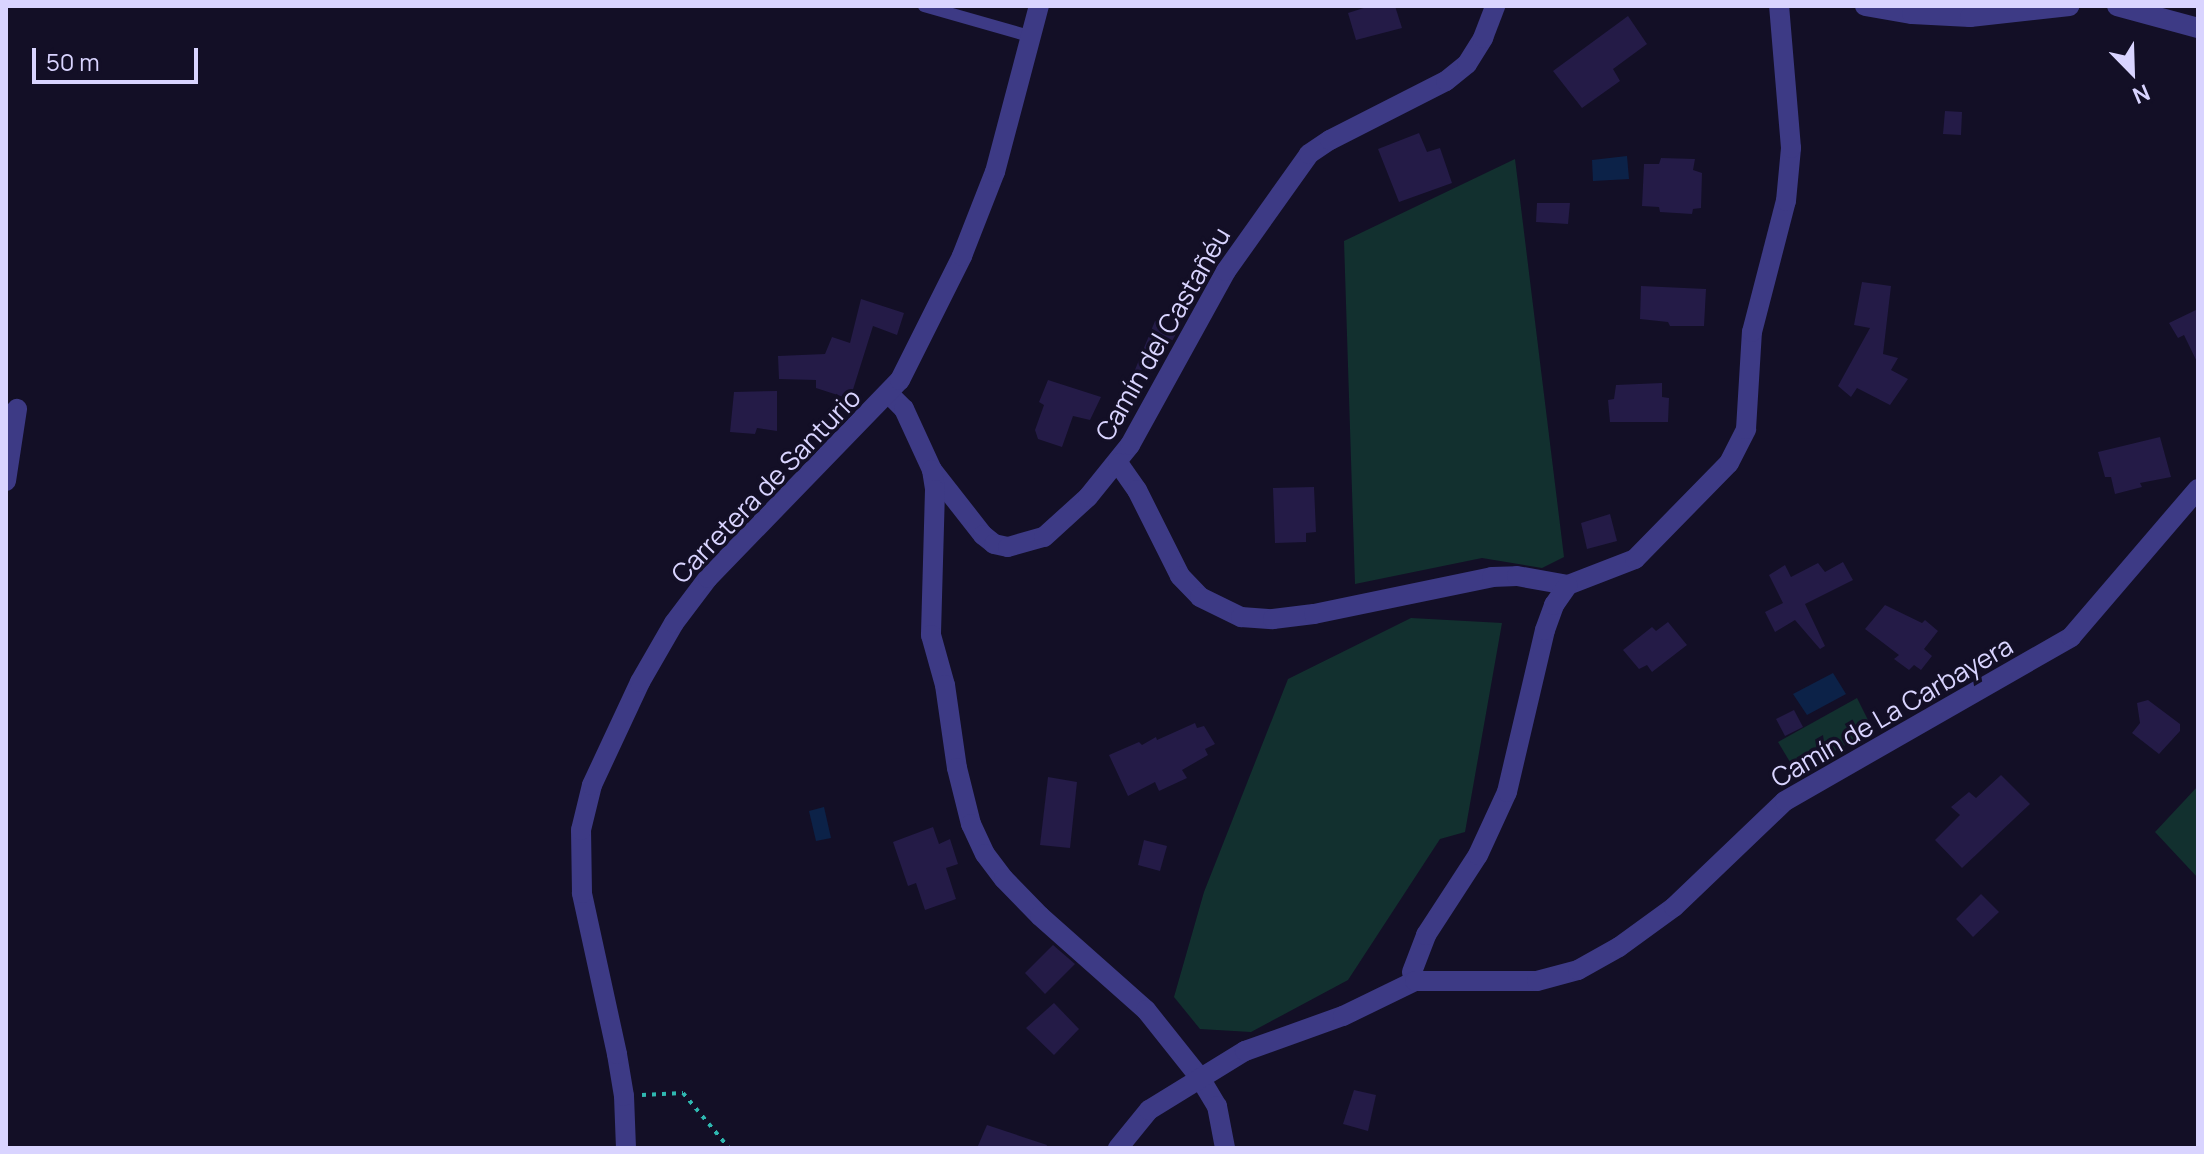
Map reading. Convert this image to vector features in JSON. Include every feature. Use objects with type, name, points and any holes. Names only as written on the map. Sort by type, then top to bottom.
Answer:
[{"type":"street","name":"Carretera de Santurio","points":[[626,1148],[624,1096],[582,893],[581,830],[592,785],[609,742],[647,671],[674,623],[708,578],[900,380],[962,256],[995,172],[1039,6]]},
{"type":"street","name":"Camín del Castañéu","points":[[889,394],[904,409],[932,470],[983,535],[994,544],[1008,547],[1029,543],[1052,531],[1118,463],[1226,271],[1285,183],[1309,154],[1330,140],[1446,81],[1467,64],[1483,38],[1495,6]]},
{"type":"street","points":[[1118,463],[1137,490],[1180,576],[1200,597],[1241,617],[1273,619],[1314,614],[1492,577],[1517,576],[1568,585],[1635,559],[1729,463],[1746,429],[1752,332],[1777,245],[1790,161],[1779,6]]},
{"type":"street","points":[[1865,6],[1912,14],[1970,17],[2069,6]]},
{"type":"street","points":[[2117,6],[2198,28]]},
{"type":"street","points":[[6,481],[17,409]]},
{"type":"street","points":[[932,470],[935,490],[931,635],[945,685],[957,768],[971,824],[985,854],[1004,879],[1040,916],[1146,1010],[1200,1078],[1217,1106],[1225,1148]]},
{"type":"street","name":"Camín de La Carbayera","points":[[1118,1148],[1149,1110],[1245,1051],[1343,1016],[1415,981],[1537,981],[1578,970],[1619,947],[1674,907],[1785,801],[2071,637],[2198,489]]},
{"type":"street","points":[[1415,981],[1412,972],[1426,935],[1478,855],[1507,792],[1545,630],[1554,605],[1568,585]]},
{"type":"lane","points":[[924,6],[1033,37]]},
{"type":"path","points":[[624,1096],[683,1093],[729,1148]]},
{"type":"green space","points":[[1515,159],[1564,557],[1542,568],[1482,558],[1355,584],[1344,241]]},
{"type":"green space","points":[[1411,618],[1502,623],[1465,832],[1440,839],[1348,980],[1251,1032],[1200,1029],[1174,997],[1204,892],[1288,679]]},
{"type":"green space","points":[[1857,698],[1873,730],[1796,772],[1778,742]]},
{"type":"green space","points":[[2198,786],[2198,878],[2155,832]]},
{"type":"water","points":[[1627,156],[1629,179],[1593,181],[1592,160]]},
{"type":"water","points":[[1833,673],[1846,694],[1807,715],[1793,694]]},
{"type":"water","points":[[824,807],[831,838],[816,841],[809,811]]},
{"type":"building","points":[[1370,6],[1395,6],[1402,28],[1356,40],[1348,13]]},
{"type":"building","points":[[1628,16],[1647,44],[1613,69],[1620,81],[1582,108],[1553,71]]},
{"type":"building","points":[[1945,111],[1962,112],[1961,135],[1943,134]]},
{"type":"building","points":[[1419,133],[1427,152],[1440,148],[1452,183],[1399,202],[1378,149]]},
{"type":"building","points":[[1661,158],[1695,159],[1693,170],[1702,173],[1701,208],[1693,209],[1692,214],[1660,212],[1659,207],[1642,206],[1644,164],[1659,164]]},
{"type":"building","points":[[1537,203],[1570,203],[1568,224],[1536,222]]},
{"type":"building","points":[[1862,282],[1891,286],[1883,354],[1898,358],[1891,370],[1908,379],[1890,405],[1857,388],[1851,397],[1838,386],[1870,328],[1854,325]]},
{"type":"building","points":[[1641,286],[1706,289],[1704,326],[1670,326],[1668,322],[1640,319]]},
{"type":"building","points":[[861,299],[904,313],[897,335],[873,326],[850,399],[816,388],[816,380],[779,379],[778,356],[825,354],[832,337],[850,343]]},
{"type":"building","points":[[2198,309],[2198,364],[2184,335],[2178,338],[2169,323]]},
{"type":"building","points":[[1155,321],[1177,332],[1166,352],[1161,350],[1130,382]]},
{"type":"building","points":[[1048,380],[1101,397],[1090,420],[1073,416],[1062,447],[1038,439],[1035,430],[1044,405],[1039,402]]},
{"type":"building","points":[[1662,383],[1662,397],[1669,398],[1668,422],[1610,422],[1608,400],[1614,399],[1616,385]]},
{"type":"building","points":[[777,391],[777,431],[757,428],[755,434],[730,432],[734,392]]},
{"type":"building","points":[[2160,437],[2171,477],[2140,483],[2142,487],[2115,494],[2111,477],[2105,477],[2098,452]]},
{"type":"building","points":[[1314,487],[1316,532],[1306,533],[1306,542],[1275,543],[1273,488]]},
{"type":"building","points":[[1610,514],[1617,541],[1587,549],[1581,523]]},
{"type":"building","points":[[1843,562],[1853,580],[1805,604],[1825,646],[1820,649],[1795,620],[1775,632],[1765,612],[1783,603],[1769,575],[1785,565],[1791,577],[1818,563],[1825,572]]},
{"type":"building","points":[[1885,605],[1922,623],[1925,620],[1938,631],[1924,649],[1932,656],[1921,670],[1914,665],[1909,670],[1894,659],[1899,655],[1865,629]]},
{"type":"building","points":[[1668,622],[1687,645],[1652,672],[1647,665],[1639,669],[1623,650],[1652,627],[1656,631]]},
{"type":"building","points":[[2148,700],[2180,724],[2180,731],[2159,754],[2132,733],[2140,723],[2137,703]]},
{"type":"building","points":[[1794,710],[1803,727],[1785,736],[1776,719]]},
{"type":"building","points":[[1195,723],[1197,728],[1204,726],[1215,744],[1205,749],[1208,755],[1182,770],[1187,778],[1159,791],[1155,782],[1128,796],[1109,755],[1139,742],[1142,745],[1156,737],[1157,740]]},
{"type":"building","points":[[2001,775],[2030,804],[1962,868],[1935,840],[1960,815],[1951,807],[1969,792],[1976,798]]},
{"type":"building","points":[[1048,777],[1077,782],[1070,848],[1040,845]]},
{"type":"building","points":[[933,827],[939,844],[950,839],[958,864],[946,868],[956,899],[925,910],[916,883],[908,886],[893,842]]},
{"type":"building","points":[[1144,840],[1167,846],[1160,871],[1138,865]]},
{"type":"building","points":[[1981,894],[1999,912],[1973,937],[1956,919]]},
{"type":"building","points":[[1053,945],[1075,964],[1045,994],[1025,973]]},
{"type":"building","points":[[1054,1003],[1079,1029],[1054,1055],[1026,1028]]},
{"type":"building","points":[[1354,1090],[1376,1095],[1368,1131],[1343,1124]]},
{"type":"building","points":[[987,1125],[1047,1145],[1046,1148],[977,1148]]}]
